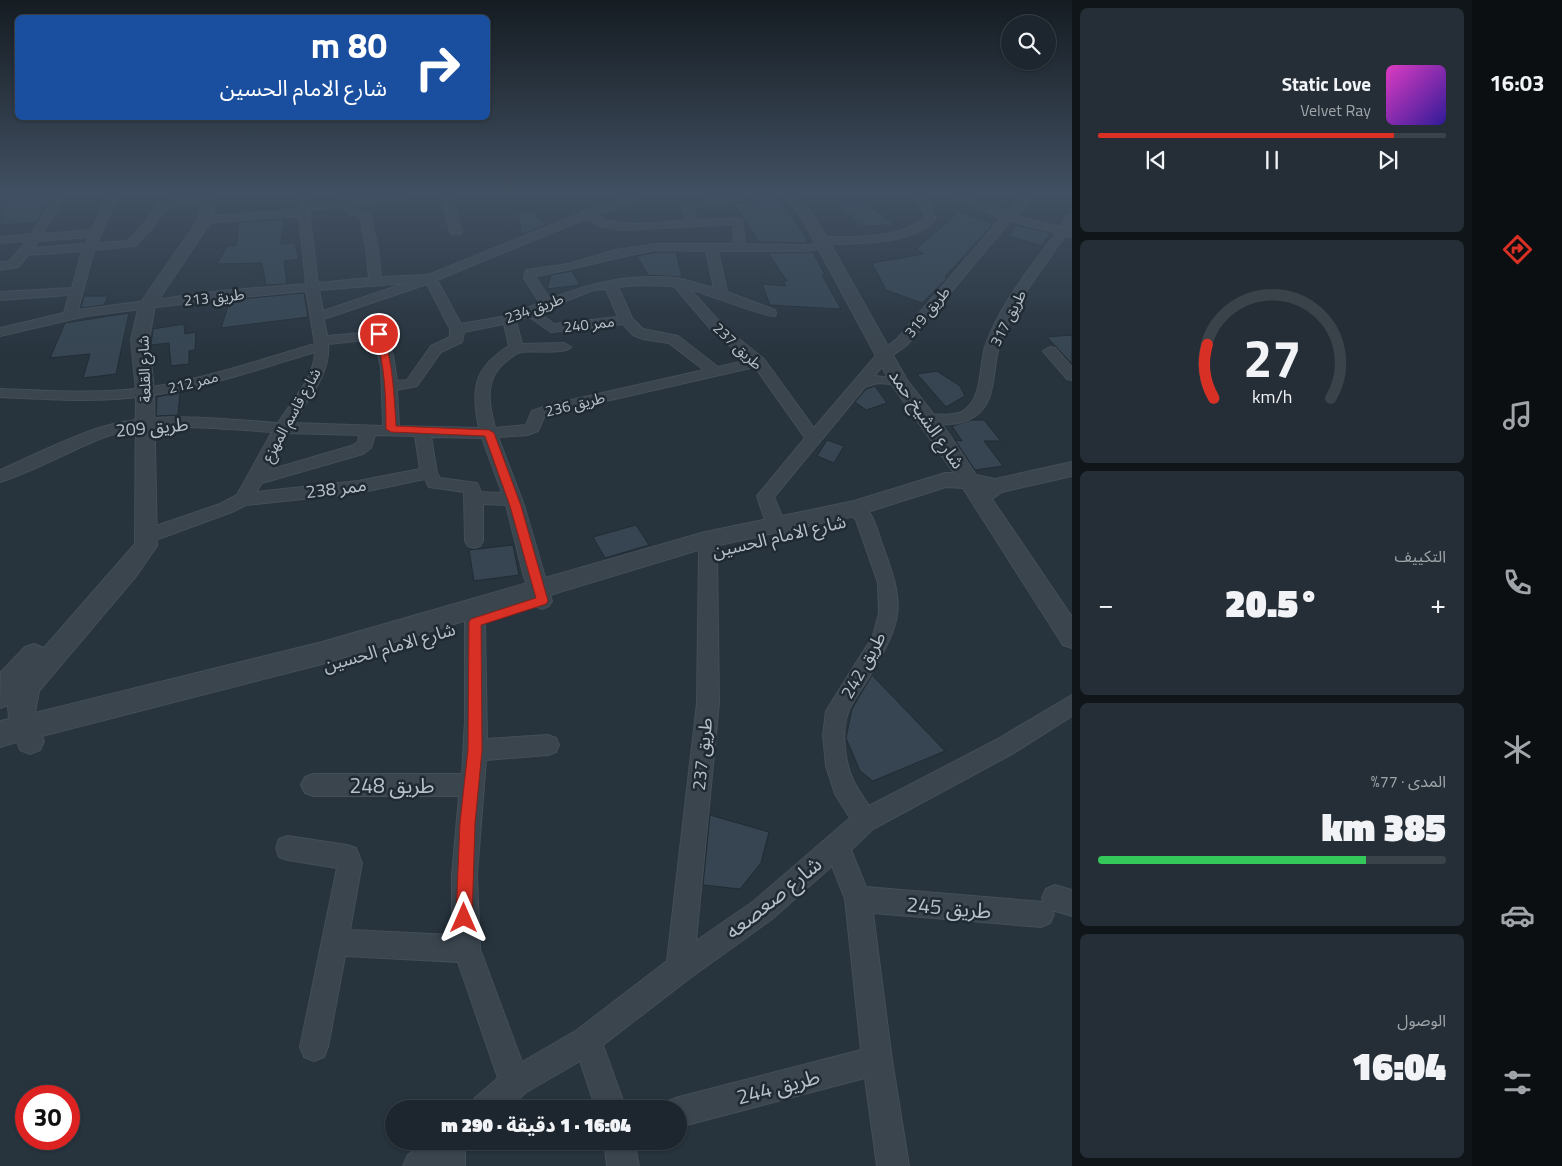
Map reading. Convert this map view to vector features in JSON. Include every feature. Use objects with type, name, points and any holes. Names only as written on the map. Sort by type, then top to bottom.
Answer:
[{"type":"street","points":[[0,266],[14,264],[27,248]]},
{"type":"street","points":[[25,252],[82,248]]},
{"type":"street","points":[[70,315],[89,248]]},
{"type":"street","name":"شارع القلعة","points":[[147,536],[145,391],[140,340],[147,305],[185,248]]},
{"type":"street","name":"شارع قاسم المهزع","points":[[243,499],[256,479],[282,428],[318,372],[322,360],[322,344],[312,287],[308,248]]},
{"type":"street","points":[[372,248],[375,281]]},
{"type":"street","name":"طريق 213","points":[[318,316],[430,279],[504,248]]},
{"type":"street","points":[[547,304],[530,278],[530,273],[579,264],[616,253],[647,248]]},
{"type":"street","points":[[711,248],[721,294]]},
{"type":"street","name":"شارع الشيخ حمد","points":[[825,248],[866,318],[899,382],[981,488],[1072,638]]},
{"type":"street","name":"طريق 319","points":[[884,355],[902,342],[981,248]]},
{"type":"street","name":"طريق 317","points":[[927,419],[952,419],[969,414],[982,399],[992,347],[1019,292],[1054,248]]},
{"type":"street","points":[[579,264],[591,288]]},
{"type":"street","points":[[390,387],[412,383],[436,349],[456,341],[457,329],[430,279]]},
{"type":"street","name":"طريق 213","points":[[5,331],[70,315],[147,305],[375,281],[430,279]]},
{"type":"street","name":"طريق 234","points":[[457,329],[509,319],[591,288],[639,281],[678,282],[721,294],[770,314]]},
{"type":"street","name":"طريق 237","points":[[678,282],[719,330],[759,362],[812,438]]},
{"type":"street","points":[[610,284],[626,320],[638,332],[648,336],[673,339],[714,371]]},
{"type":"street","points":[[0,296],[76,291]]},
{"type":"street","name":"ممر 240","points":[[529,311],[551,328],[626,320]]},
{"type":"street","points":[[509,319],[516,348],[502,356],[493,365],[482,384],[484,413],[489,433],[513,499],[540,596]]},
{"type":"street","points":[[0,343],[5,331]]},
{"type":"street","points":[[322,344],[379,334],[385,353],[390,387],[391,429]]},
{"type":"street","name":"ممر 212","points":[[0,393],[93,395],[162,390],[224,375],[322,344]]},
{"type":"street","name":"ممر 240","points":[[516,348],[564,347]]},
{"type":"street","points":[[1050,352],[1071,373]]},
{"type":"street","points":[[780,529],[765,496],[884,355]]},
{"type":"street","name":"طريق 236","points":[[282,428],[368,428],[489,433],[528,430],[533,428],[537,414],[541,412],[759,362]]},
{"type":"street","points":[[862,383],[878,379],[899,382]]},
{"type":"street","name":"طريق 209","points":[[0,476],[104,432],[146,424],[212,423],[282,428]]},
{"type":"street","points":[[256,479],[357,450],[365,444],[368,428]]},
{"type":"street","points":[[422,430],[432,481],[438,484],[471,487],[474,498],[474,541]]},
{"type":"street","points":[[981,488],[1072,469]]},
{"type":"street","name":"ممر 238","points":[[243,499],[358,486],[430,473]]},
{"type":"street","name":"شارع الامام الحسين","points":[[0,734],[28,734],[349,652],[482,616],[540,596],[706,546],[939,493],[981,488]]},
{"type":"street","points":[[474,498],[513,499]]},
{"type":"street","points":[[0,696],[19,670],[76,616],[136,544],[147,536],[226,508],[243,499]]},
{"type":"street","name":"طريق 242","points":[[859,512],[887,583],[889,613],[882,638],[837,711],[834,735],[837,766],[843,786],[866,821]]},
{"type":"street","points":[[28,734],[21,717],[20,706],[28,684],[137,561],[146,546],[147,536]]},
{"type":"street","name":"طريق 237","points":[[680,968],[708,703],[706,546]]},
{"type":"street","points":[[482,616],[475,750],[463,905],[467,949],[515,1083]]},
{"type":"street","name":"شارع صعصعه","points":[[496,1100],[515,1083],[587,1040],[680,968],[763,910],[866,821],[1004,747],[1072,704]]},
{"type":"street","name":"شارع الامام الحسين","points":[[0,750],[28,734]]},
{"type":"street","points":[[475,750],[548,744]]},
{"type":"street","name":"طريق 248","points":[[313,785],[471,785]]},
{"type":"street","points":[[837,846],[858,899],[892,1166]]},
{"type":"street","points":[[288,848],[347,857],[350,863],[314,1047]]},
{"type":"street","name":"طريق 245","points":[[858,899],[1056,905]]},
{"type":"street","points":[[335,942],[467,949]]},
{"type":"street","points":[[587,1040],[608,1100]]},
{"type":"street","name":"طريق 244","points":[[687,1110],[877,1060]]},
{"type":"street","points":[[419,1166],[439,1150]]},
{"type":"street","points":[[449,1166],[450,1150]]},
{"type":"street","points":[[620,1150],[623,1166]]},
{"type":"building","points":[[226,248],[296,248],[299,259],[284,261],[287,284],[266,285],[262,263],[217,264]]},
{"type":"building","points":[[971,248],[945,277],[947,278],[922,303],[886,290],[872,263],[924,254],[916,249]]},
{"type":"building","points":[[656,252],[676,252],[682,277],[648,275],[637,256]]},
{"type":"building","points":[[813,252],[825,275],[822,275],[841,309],[770,305],[762,284],[786,286],[783,281],[787,281],[768,253]]},
{"type":"building","points":[[572,271],[580,285],[547,289],[551,275]]},
{"type":"building","points":[[304,293],[308,317],[221,328],[230,300]]},
{"type":"building","points":[[84,296],[108,296],[104,305],[81,308]]},
{"type":"building","points":[[129,313],[116,374],[83,378],[90,354],[50,358],[65,323]]},
{"type":"building","points":[[184,324],[185,334],[196,332],[195,350],[189,351],[189,364],[171,366],[169,343],[151,345],[153,329]]},
{"type":"building","points":[[1072,335],[1072,364],[1047,337]]},
{"type":"building","points":[[937,371],[960,386],[965,396],[946,407],[917,374]]},
{"type":"building","points":[[875,386],[887,403],[866,410],[855,402],[866,389]]},
{"type":"building","points":[[180,392],[178,415],[156,416],[157,397]]},
{"type":"building","points":[[972,420],[984,420],[1001,441],[984,441],[1003,466],[975,470],[955,440],[962,441],[952,426]]},
{"type":"building","points":[[827,440],[844,446],[834,463],[817,456]]},
{"type":"building","points":[[636,525],[649,545],[605,558],[593,537]]},
{"type":"building","points":[[513,545],[519,575],[474,581],[469,550]]},
{"type":"building","points":[[872,675],[945,751],[873,781],[860,771],[846,738],[852,709]]},
{"type":"building","points":[[710,815],[769,832],[761,863],[740,889],[703,885]]},
{"type":"route","points":[[379,334],[385,353],[390,387],[391,429],[489,433],[515,506],[542,601],[475,622],[475,750],[468,823],[463,905],[464,918]]}]
